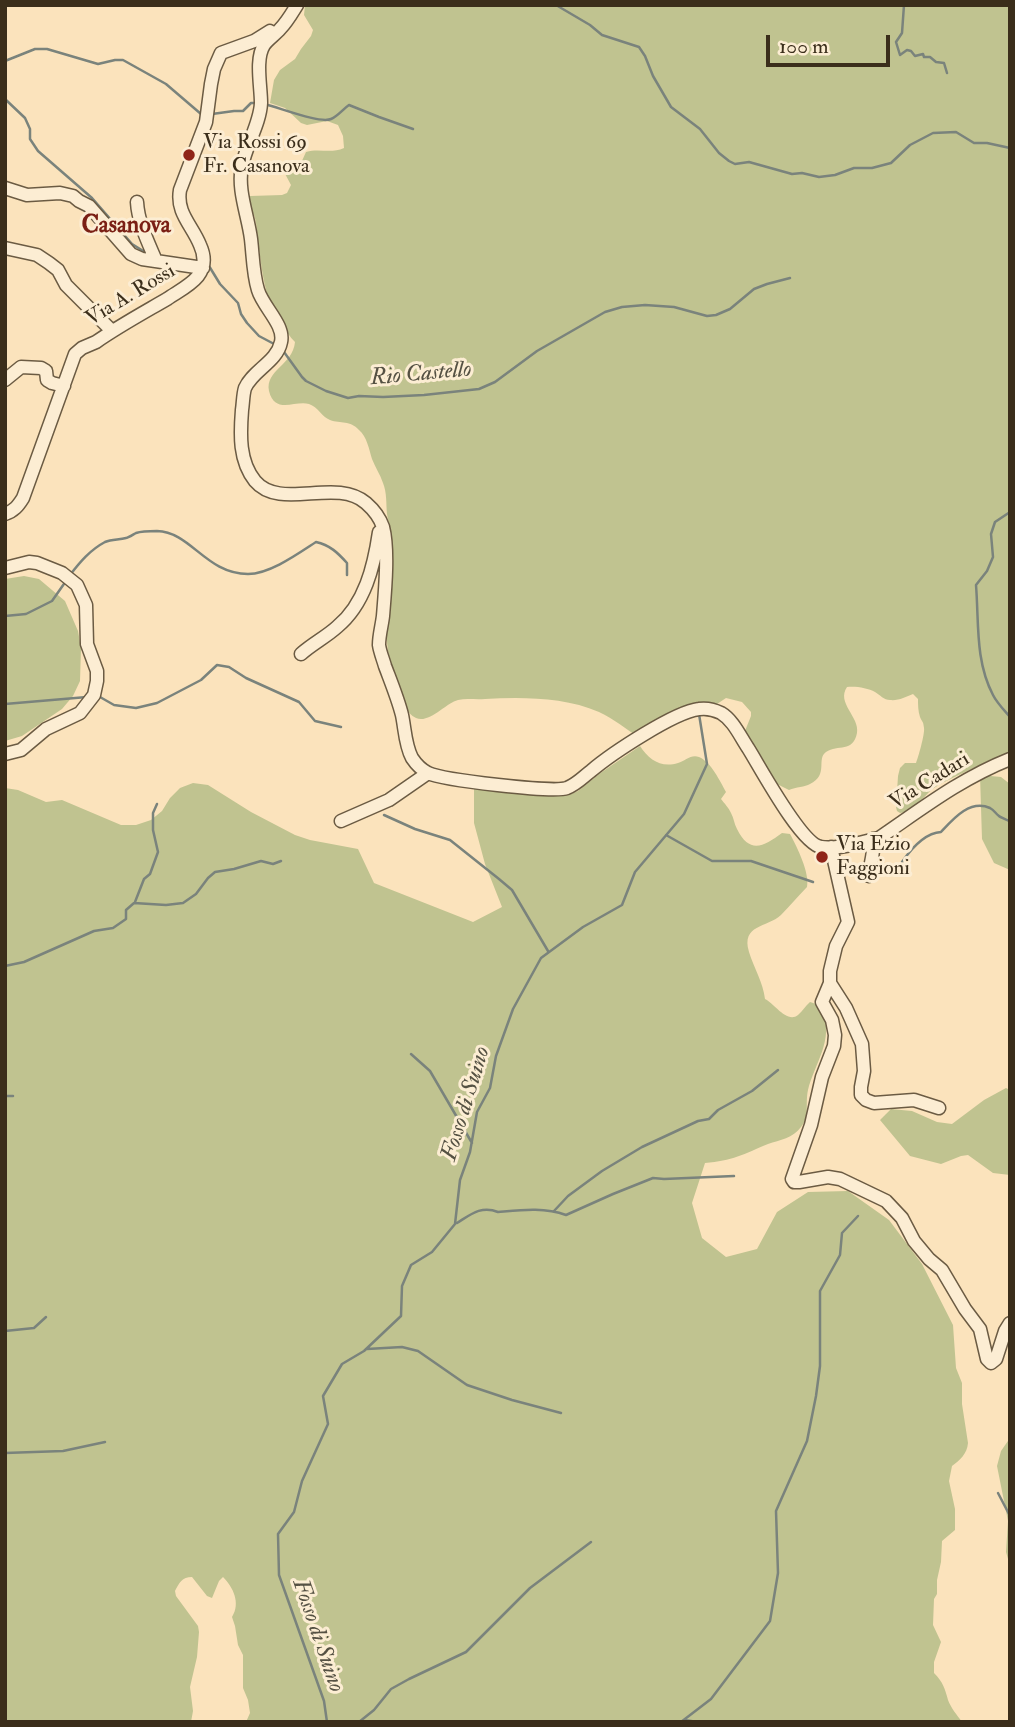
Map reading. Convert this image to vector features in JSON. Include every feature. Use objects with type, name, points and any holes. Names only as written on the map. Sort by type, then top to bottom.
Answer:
[{"type":"street","points":[[297,5],[282,28],[262,50],[259,72],[261,107],[242,167],[240,183],[251,235],[257,286],[261,300],[281,329],[282,341],[276,354],[245,389],[240,430],[244,461],[253,479],[273,493],[354,494],[371,507],[379,518],[384,537],[386,588],[379,648],[402,715],[410,754],[418,766],[428,773],[457,780],[558,790],[575,784],[633,742],[670,720],[700,709],[721,713],[734,726],[807,839],[819,847],[831,847],[848,922],[836,946],[830,983],[822,1002],[832,1020],[834,1046],[822,1077],[811,1125],[792,1179],[794,1182],[828,1177],[840,1179],[886,1201],[902,1218],[921,1250],[942,1269],[980,1329],[987,1359],[991,1363],[996,1359],[1010,1323]]},
{"type":"street","name":"Via A. Rossi","points":[[8,513],[17,508],[23,498],[77,352],[188,286],[203,268],[204,258],[200,245],[181,211],[179,200],[180,190],[206,122],[214,69],[224,51],[254,41],[285,22]]},
{"type":"street","points":[[5,188],[27,195],[60,193],[73,196],[89,206],[131,254],[138,258],[203,268]]},
{"type":"street","points":[[137,202],[145,235],[156,261]]},
{"type":"street","points":[[5,247],[37,255],[58,270],[66,285],[112,331]]},
{"type":"street","points":[[5,380],[21,367],[41,368],[46,371],[47,380],[64,386]]},
{"type":"street","points":[[301,654],[338,627],[352,611],[369,580],[379,534],[379,518]]},
{"type":"street","points":[[5,568],[29,562],[61,572],[77,585],[86,605],[87,644],[97,671],[94,695],[80,713],[46,729],[21,750],[5,754]]},
{"type":"street","name":"Via Cadari","points":[[831,847],[879,838],[944,792],[1010,759]]},
{"type":"street","points":[[341,821],[388,800],[428,773]]},
{"type":"street","points":[[869,876],[873,839]]},
{"type":"street","points":[[830,983],[846,1008],[862,1044],[864,1071],[860,1091],[863,1098],[874,1104],[914,1100],[939,1108]]},
{"type":"green space","points":[[305,5],[1010,5],[1010,753],[940,784],[911,811],[900,813],[896,807],[900,768],[905,763],[916,763],[924,731],[918,699],[913,694],[888,700],[869,689],[847,687],[844,699],[857,727],[855,739],[849,746],[831,750],[823,755],[821,772],[816,780],[789,790],[775,783],[745,731],[751,712],[742,702],[726,698],[717,704],[702,703],[640,738],[599,712],[572,703],[543,699],[461,699],[426,718],[416,718],[410,714],[393,672],[388,651],[391,535],[386,494],[366,440],[356,427],[330,420],[309,404],[276,403],[269,391],[271,378],[290,356],[295,342],[279,320],[267,294],[250,196],[287,193],[291,185],[283,170],[285,164],[301,163],[306,152],[344,148],[338,125],[327,121],[307,125],[285,108],[270,103],[274,80],[280,70],[295,59],[311,36],[313,30],[304,15]]},
{"type":"green space","points":[[24,576],[39,579],[65,601],[78,631],[81,648],[80,681],[73,696],[62,709],[22,736],[5,741],[5,579]]},
{"type":"green space","points":[[640,746],[651,759],[661,764],[678,763],[693,756],[703,759],[715,772],[726,792],[721,799],[742,837],[758,846],[782,833],[790,834],[805,868],[807,887],[781,915],[752,931],[748,943],[765,999],[789,1017],[798,1015],[810,1002],[816,1004],[822,1012],[825,1042],[808,1090],[804,1123],[798,1131],[786,1138],[730,1159],[705,1163],[692,1203],[702,1238],[726,1257],[757,1249],[777,1212],[808,1192],[848,1191],[889,1220],[922,1264],[953,1325],[956,1368],[962,1383],[968,1443],[965,1454],[952,1466],[949,1481],[955,1509],[955,1530],[942,1541],[933,1625],[941,1642],[934,1662],[934,1673],[962,1722],[246,1722],[250,1713],[243,1688],[243,1655],[232,1617],[236,1606],[235,1596],[223,1577],[212,1598],[189,1577],[183,1579],[175,1591],[198,1626],[199,1632],[190,1687],[193,1711],[191,1722],[5,1722],[5,788],[18,790],[46,802],[62,800],[121,825],[136,825],[151,820],[162,811],[180,788],[193,783],[208,785],[295,835],[358,849],[374,883],[473,922],[502,907],[485,864],[474,823],[474,787],[569,795]]},
{"type":"green space","points":[[980,775],[1001,777],[1010,784],[1010,870],[994,863],[982,839]]},
{"type":"green space","points":[[1006,1088],[1010,1090],[1010,1175],[993,1173],[968,1155],[941,1164],[910,1156],[880,1120],[891,1109],[912,1111],[937,1122],[952,1124],[984,1100]]},
{"type":"green space","points":[[1010,1438],[1010,1566],[1006,1552],[1008,1521],[997,1466],[1001,1451]]},
{"type":"waterway","points":[[556,5],[602,35],[639,47],[671,107],[700,129],[719,153],[735,164],[749,162],[792,174],[819,177],[835,175],[854,168],[872,168],[891,163],[910,145],[933,133],[956,132],[974,143],[1010,148]]},
{"type":"waterway","points":[[904,5],[902,33],[896,42],[900,55],[907,50],[915,56],[923,54],[924,57],[944,63],[947,73]]},
{"type":"waterway","points":[[5,61],[35,49],[47,49],[98,64],[123,60],[166,84],[201,114]]},
{"type":"waterway","name":"Rio Castello","points":[[5,99],[25,118],[30,129],[30,139],[38,151],[92,198],[132,244],[148,254]]},
{"type":"waterway","points":[[212,114],[243,111],[251,103],[258,103]]},
{"type":"waterway","points":[[264,104],[326,120],[334,118],[349,105],[413,129]]},
{"type":"waterway","name":"Rio Castello","points":[[209,266],[220,284],[238,303],[247,323],[259,336],[276,345]]},
{"type":"waterway","name":"Rio Castello","points":[[284,352],[306,381],[348,398],[424,395],[479,389],[495,382],[537,351],[605,312],[645,305],[674,307],[707,316],[716,315],[730,309],[754,289],[790,278]]},
{"type":"waterway","points":[[1010,512],[995,522],[991,534],[993,557],[987,571],[976,585],[983,669],[995,698],[1010,717]]},
{"type":"waterway","points":[[70,575],[86,557],[105,542],[127,538],[138,532],[157,531],[180,538],[221,567],[248,574],[266,571],[316,542],[321,543],[344,559],[347,563],[347,575]]},
{"type":"waterway","points":[[5,616],[26,614],[52,601],[66,581]]},
{"type":"waterway","points":[[97,697],[114,705],[136,708],[157,703],[201,680],[217,665],[229,667],[246,678],[299,702],[315,721],[341,727]]},
{"type":"waterway","points":[[5,704],[87,697]]},
{"type":"waterway","name":"Fosso di Suino","points":[[327,1722],[324,1701],[279,1575],[278,1534],[294,1512],[302,1481],[328,1424],[323,1396],[342,1364],[364,1351],[401,1316],[402,1286],[411,1265],[432,1252],[455,1224],[460,1180],[470,1152],[477,1112],[490,1088],[496,1056],[513,1009],[541,958],[583,927],[622,905],[635,872],[684,814],[707,764],[699,714]]},
{"type":"waterway","points":[[135,902],[158,852],[153,830],[153,813],[157,804]]},
{"type":"waterway","points":[[902,862],[918,842],[941,832],[969,808],[990,808],[1010,821]]},
{"type":"waterway","points":[[384,815],[415,829],[450,840],[499,879],[512,890],[548,951]]},
{"type":"waterway","points":[[666,835],[712,861],[751,861],[813,882]]},
{"type":"waterway","points":[[5,966],[24,962],[94,931],[113,928],[126,919],[126,910],[134,903],[183,903],[196,894],[215,872],[261,861],[273,864],[281,861]]},
{"type":"waterway","points":[[411,1054],[430,1071],[472,1143]]},
{"type":"waterway","points":[[554,1211],[568,1196],[602,1171],[642,1147],[698,1121],[709,1119],[718,1110],[752,1091],[778,1070]]},
{"type":"waterway","points":[[5,1096],[13,1096]]},
{"type":"waterway","points":[[457,1223],[476,1212],[486,1210],[541,1210],[566,1215],[653,1178],[734,1176]]},
{"type":"waterway","points":[[681,1722],[711,1699],[770,1621],[778,1573],[776,1511],[807,1441],[816,1396],[820,1366],[820,1291],[840,1255],[842,1233],[858,1216]]},
{"type":"waterway","points":[[5,1331],[34,1328],[46,1317]]},
{"type":"waterway","points":[[367,1349],[402,1347],[418,1351],[467,1385],[561,1413]]},
{"type":"waterway","points":[[5,1453],[63,1451],[105,1442]]},
{"type":"waterway","points":[[998,1493],[1010,1516]]},
{"type":"waterway","points":[[359,1722],[374,1710],[391,1689],[466,1652],[530,1588],[591,1542]]},
{"type":"waterway","points":[[684,1720],[698,1722]]},
{"type":"place","name":"Via Rossi 69 Fr. Casanova","points":[[189,155]]},
{"type":"place","name":"Via Ezio Faggioni","points":[[822,857]]},
{"type":"district","name":"Casanova","points":[[126,227]]}]
